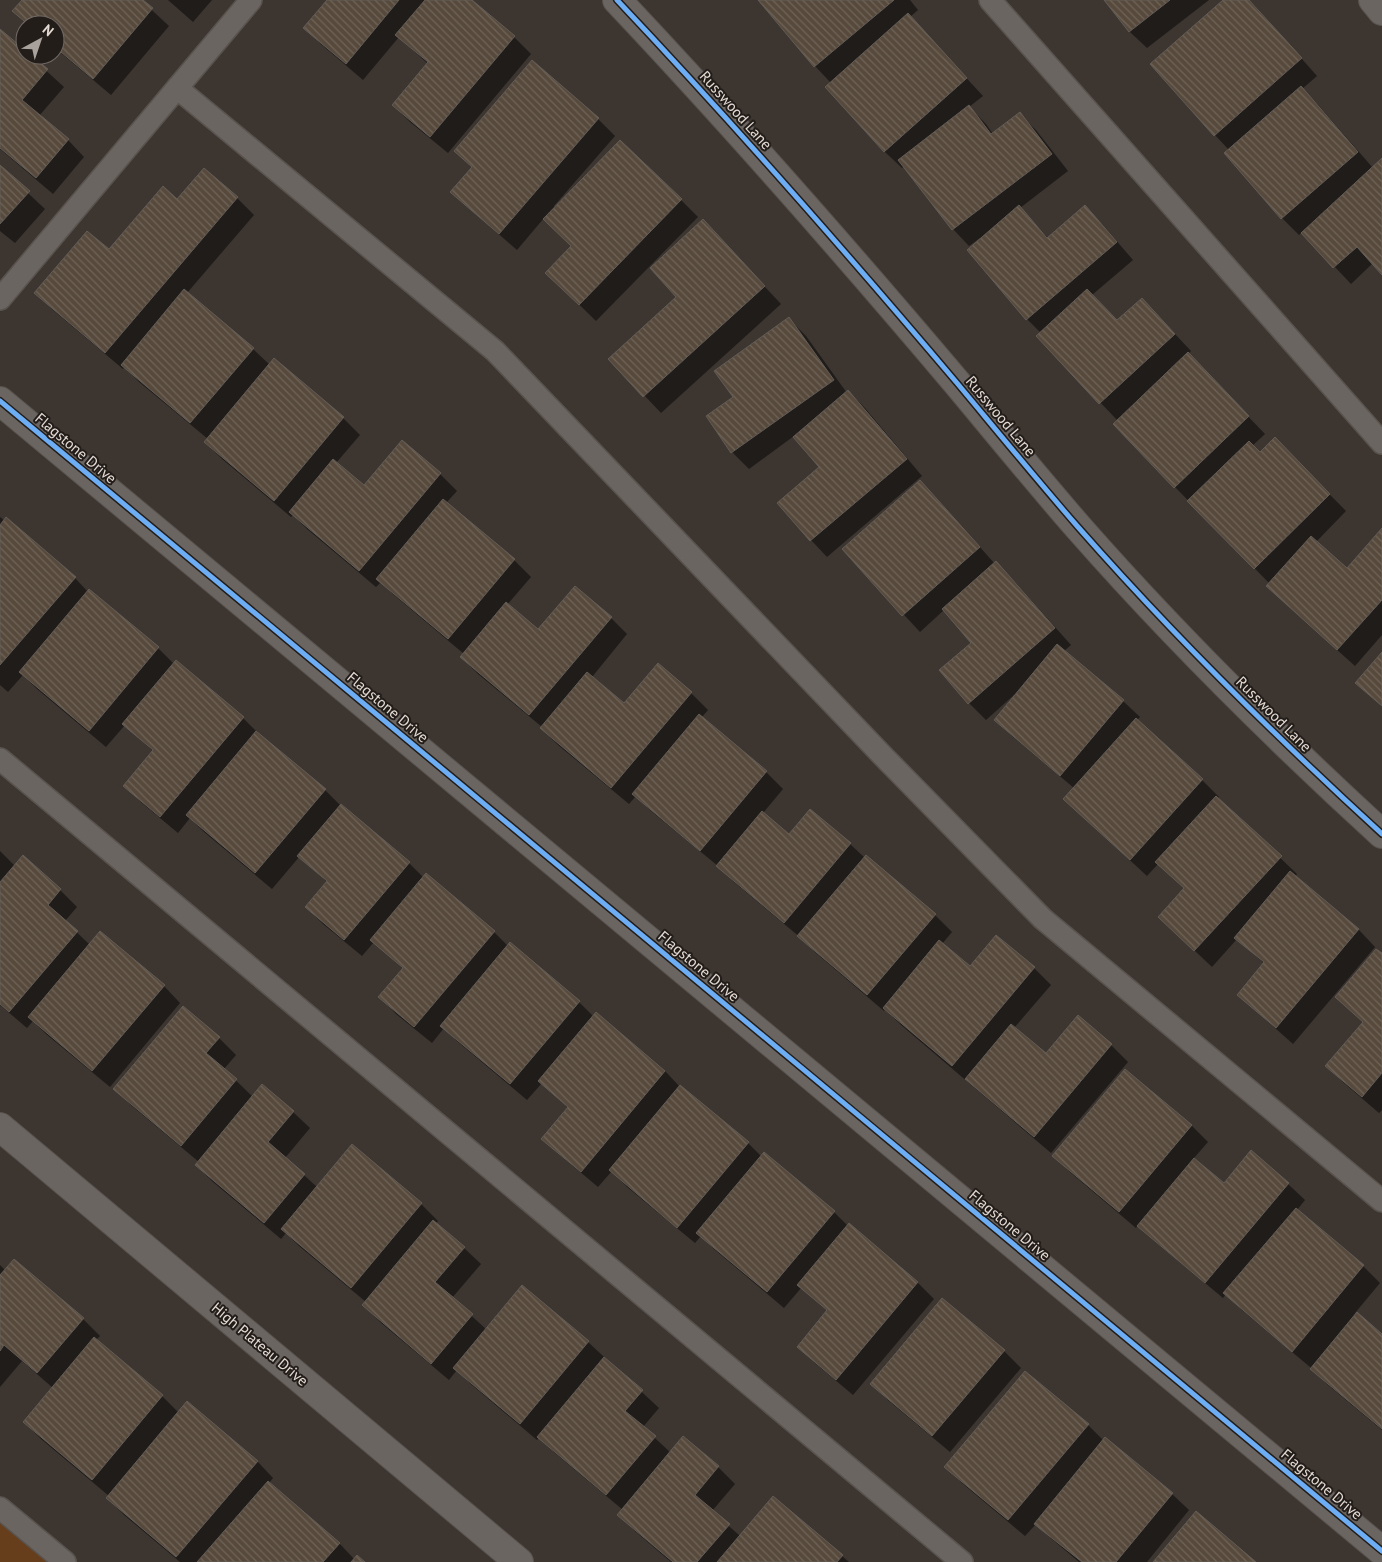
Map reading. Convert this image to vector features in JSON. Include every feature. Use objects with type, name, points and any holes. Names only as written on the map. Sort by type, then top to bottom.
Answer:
[{"type":"street","name":"Russwood Lane","points":[[617,0],[686,73],[815,217],[1085,534],[1180,637],[1313,770],[1382,834]]},
{"type":"street","points":[[1372,0],[1382,11]]},
{"type":"street","name":"Flagstone Drive","points":[[0,400],[1382,1552]]},
{"type":"street","name":"High Plateau Drive","points":[[0,1127],[519,1562]]},
{"type":"street","points":[[1374,1562],[1382,1552]]},
{"type":"lane","points":[[0,299],[251,0]]},
{"type":"lane","points":[[990,0],[1382,443]]},
{"type":"lane","points":[[177,88],[494,352],[882,755],[1043,918],[1382,1200]]},
{"type":"lane","points":[[0,759],[962,1562]]},
{"type":"lane","points":[[0,1508],[65,1562]]},
{"type":"shaded area","points":[[0,1514],[57,1562],[0,1562]]},
{"type":"building","points":[[22,0],[143,0],[153,8],[93,79],[65,55],[65,15],[17,15],[12,11]]},
{"type":"building","points":[[327,0],[399,0],[346,64],[303,28]]},
{"type":"building","points":[[425,0],[472,0],[515,36],[430,137],[392,105],[428,62],[395,35]]},
{"type":"building","points":[[758,0],[894,0],[814,67]]},
{"type":"building","points":[[1104,0],[1170,0],[1129,32]]},
{"type":"building","points":[[1223,0],[1249,0],[1302,58],[1214,136],[1150,64]]},
{"type":"building","points":[[908,13],[967,78],[884,152],[825,87]]},
{"type":"building","points":[[0,29],[15,42],[15,65],[43,65],[48,69],[22,100],[69,139],[36,178],[0,148]]},
{"type":"building","points":[[532,60],[599,118],[499,234],[450,192],[472,167],[454,151]]},
{"type":"building","points":[[1301,86],[1358,152],[1281,219],[1224,153]]},
{"type":"building","points":[[969,105],[991,134],[1020,112],[1052,154],[952,230],[898,160]]},
{"type":"building","points":[[620,140],[682,199],[579,305],[545,273],[571,246],[543,219]]},
{"type":"building","points":[[1382,158],[1382,275],[1357,247],[1333,268],[1301,233]]},
{"type":"building","points":[[0,165],[30,191],[0,224]]},
{"type":"building","points":[[204,168],[238,197],[105,353],[34,293],[87,231],[109,249],[163,186],[177,199]]},
{"type":"building","points":[[1019,205],[1047,238],[1085,205],[1117,242],[1026,320],[967,250]]},
{"type":"building","points":[[703,219],[765,286],[643,397],[608,359],[676,297],[650,268]]},
{"type":"building","points":[[184,289],[254,348],[190,423],[121,365]]},
{"type":"building","points":[[1087,289],[1117,320],[1142,298],[1175,334],[1099,404],[1036,336]]},
{"type":"building","points":[[789,317],[834,380],[731,453],[706,416],[733,397],[714,371]]},
{"type":"building","points":[[1188,352],[1249,416],[1174,488],[1113,424]]},
{"type":"building","points":[[274,358],[344,417],[274,501],[204,442]]},
{"type":"building","points":[[848,390],[907,459],[810,541],[777,503],[819,467],[793,437]]},
{"type":"building","points":[[1275,437],[1330,494],[1254,569],[1187,501],[1249,441],[1260,452]]},
{"type":"building","points":[[402,440],[441,473],[359,571],[289,512],[333,459],[364,485]]},
{"type":"building","points":[[920,480],[980,547],[902,616],[842,549]]},
{"type":"building","points":[[443,499],[515,559],[448,639],[376,579]]},
{"type":"building","points":[[6,517],[76,577],[0,665],[0,525]]},
{"type":"building","points":[[1382,528],[1382,600],[1337,650],[1266,586],[1311,536],[1347,568]]},
{"type":"building","points":[[996,561],[1055,628],[968,704],[939,670],[971,643],[942,609]]},
{"type":"building","points":[[575,586],[612,617],[529,715],[460,657],[506,602],[538,629]]},
{"type":"building","points":[[89,589],[159,647],[89,731],[19,672]]},
{"type":"building","points":[[1057,644],[1124,700],[1060,776],[994,720]]},
{"type":"building","points":[[1382,652],[1382,706],[1355,683]]},
{"type":"building","points":[[176,660],[244,717],[160,817],[123,786],[153,750],[122,724]]},
{"type":"building","points":[[658,663],[692,692],[611,788],[540,728],[587,672],[624,703]]},
{"type":"building","points":[[699,714],[767,771],[700,851],[632,794]]},
{"type":"building","points":[[1136,718],[1203,779],[1130,860],[1063,799]]},
{"type":"building","points":[[256,731],[326,789],[255,873],[186,815]]},
{"type":"building","points":[[1216,796],[1282,856],[1194,951],[1158,917],[1184,888],[1155,862]]},
{"type":"building","points":[[341,804],[410,862],[344,940],[305,907],[327,881],[297,856]]},
{"type":"building","points":[[810,809],[851,843],[784,923],[716,866],[762,811],[789,834]]},
{"type":"building","points":[[23,855],[61,889],[48,905],[78,931],[9,1012],[0,1004],[0,882]]},
{"type":"building","points":[[866,855],[936,914],[867,995],[797,936]]},
{"type":"building","points":[[1290,871],[1359,929],[1276,1028],[1237,995],[1264,962],[1234,938]]},
{"type":"building","points":[[426,873],[495,931],[414,1027],[378,997],[403,968],[370,940]]},
{"type":"building","points":[[100,931],[165,985],[92,1071],[28,1017]]},
{"type":"building","points":[[996,935],[1035,967],[952,1066],[883,1008],[939,940],[970,966]]},
{"type":"building","points":[[510,942],[580,1001],[510,1084],[440,1026]]},
{"type":"building","points":[[1376,949],[1382,953],[1382,1073],[1362,1097],[1325,1066],[1363,1022],[1335,997]]},
{"type":"building","points":[[183,1006],[220,1037],[206,1053],[237,1079],[181,1146],[113,1089]]},
{"type":"building","points":[[596,1012],[665,1071],[581,1172],[541,1139],[568,1107],[538,1081]]},
{"type":"building","points":[[1078,1015],[1112,1044],[1034,1137],[965,1079],[1011,1024],[1046,1053]]},
{"type":"building","points":[[1125,1069],[1192,1125],[1119,1212],[1052,1156]]},
{"type":"building","points":[[262,1084],[294,1111],[268,1142],[305,1174],[264,1223],[195,1165]]},
{"type":"building","points":[[680,1085],[749,1142],[677,1228],[609,1170]]},
{"type":"building","points":[[352,1144],[422,1203],[351,1288],[281,1229]]},
{"type":"building","points":[[1251,1150],[1289,1183],[1205,1283],[1137,1226],[1194,1158],[1224,1183]]},
{"type":"building","points":[[764,1152],[835,1211],[767,1292],[696,1233]]},
{"type":"building","points":[[1296,1208],[1364,1265],[1292,1352],[1223,1293]]},
{"type":"building","points":[[433,1220],[465,1247],[435,1282],[473,1314],[431,1364],[362,1305]]},
{"type":"building","points":[[849,1223],[918,1282],[836,1380],[797,1347],[827,1310],[797,1285]]},
{"type":"building","points":[[14,1259],[84,1318],[37,1373],[4,1345],[0,1351],[0,1275]]},
{"type":"building","points":[[522,1285],[589,1341],[520,1424],[453,1368]]},
{"type":"building","points":[[942,1298],[1005,1350],[932,1436],[870,1384]]},
{"type":"building","points":[[1357,1312],[1382,1334],[1382,1429],[1310,1369]]},
{"type":"building","points":[[94,1337],[163,1395],[92,1480],[23,1422]]},
{"type":"building","points":[[604,1357],[643,1390],[625,1411],[656,1436],[606,1495],[537,1437]]},
{"type":"building","points":[[1025,1371],[1089,1424],[1008,1520],[944,1467]]},
{"type":"building","points":[[187,1401],[258,1461],[176,1557],[106,1498]]},
{"type":"building","points":[[683,1436],[719,1466],[695,1495],[730,1524],[697,1562],[673,1562],[617,1515]]},
{"type":"building","points":[[1105,1437],[1173,1493],[1116,1562],[1082,1562],[1034,1524]]},
{"type":"building","points":[[268,1481],[340,1543],[323,1562],[197,1562]]},
{"type":"building","points":[[773,1496],[843,1555],[837,1562],[717,1562]]},
{"type":"building","points":[[1196,1511],[1256,1562],[1153,1562]]},
{"type":"building","points":[[357,1555],[365,1562],[351,1562]]},
{"type":"cycle path","points":[[617,0],[747,141],[832,237],[1114,567],[1226,685],[1382,834]]},
{"type":"cycle path","points":[[0,401],[1382,1551]]}]
